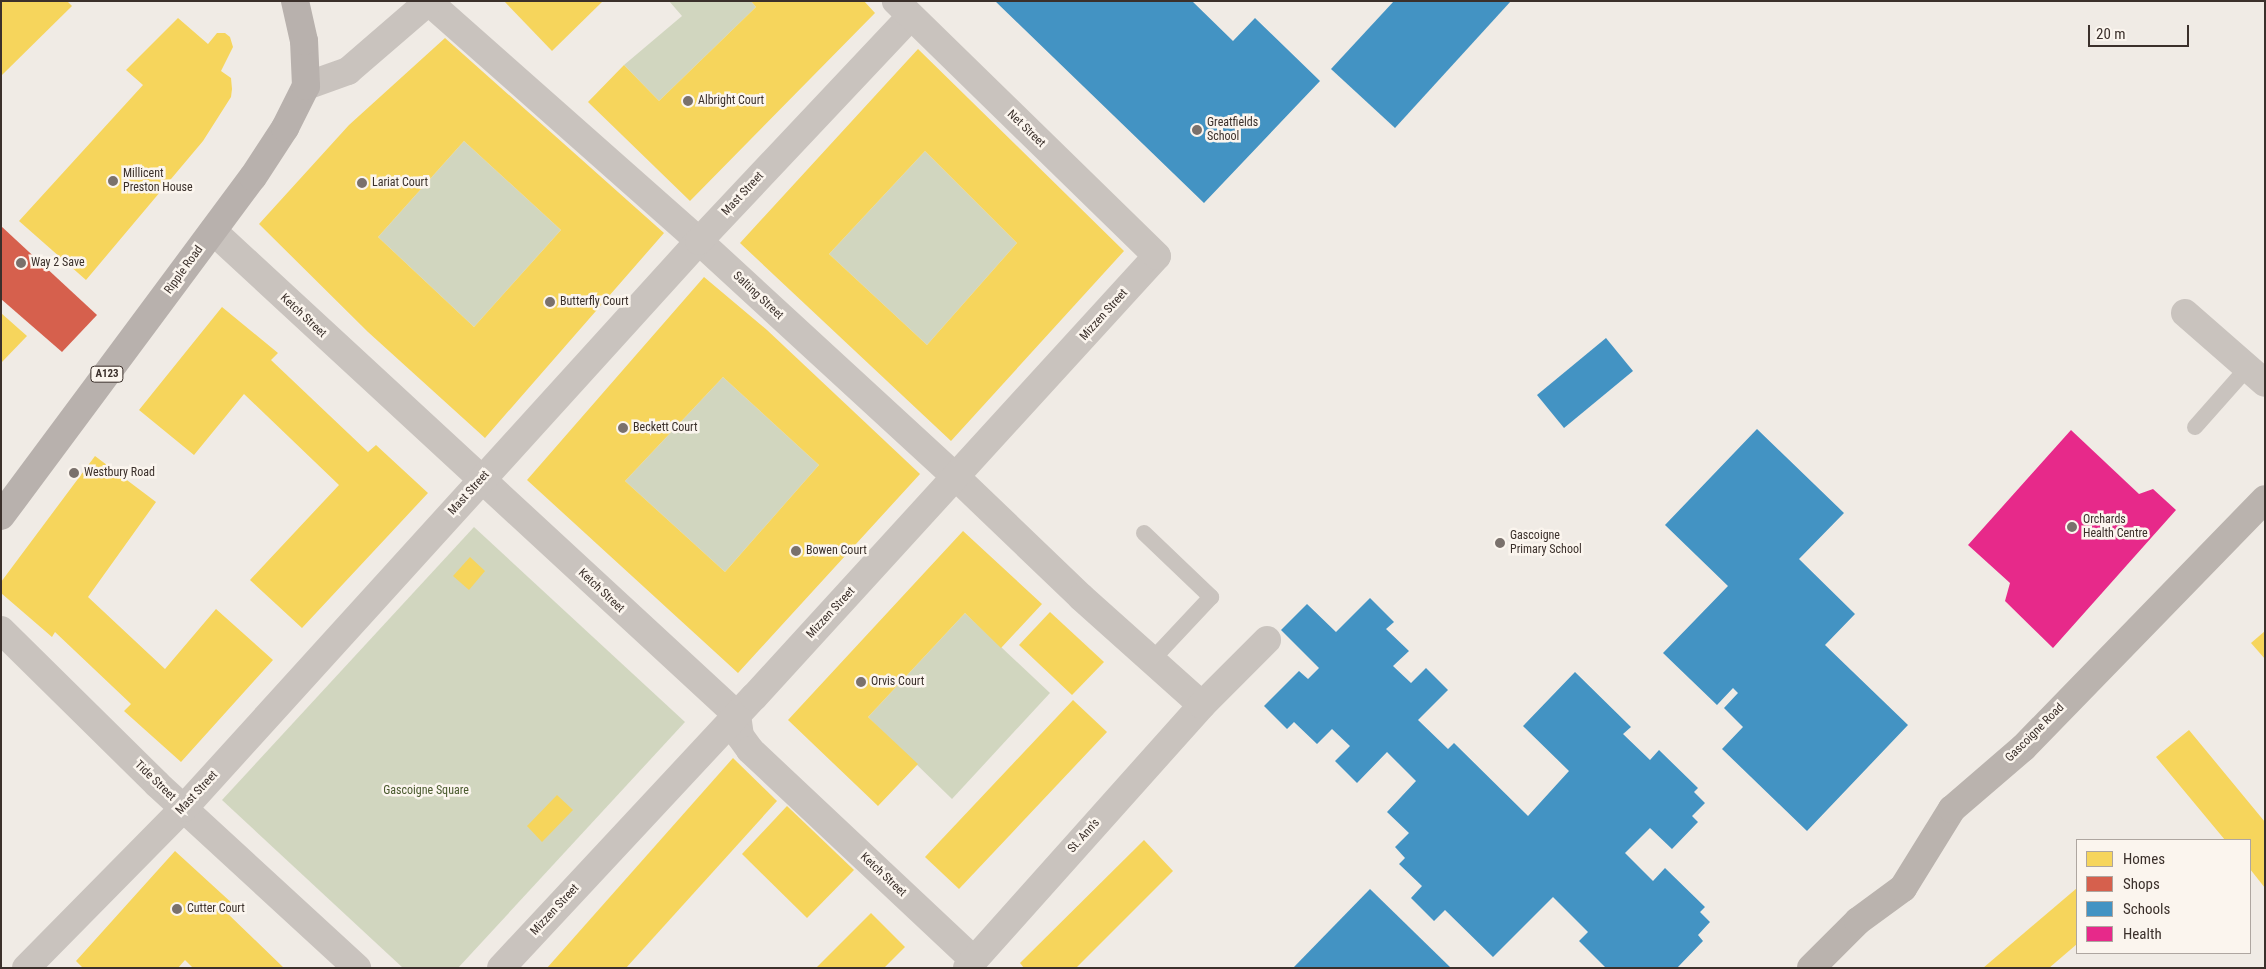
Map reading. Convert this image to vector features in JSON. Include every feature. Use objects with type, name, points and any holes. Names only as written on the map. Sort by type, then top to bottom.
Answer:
[{"type":"main road","name":"Ripple Road","points":[[1,516],[213,231],[285,128],[306,86],[304,41],[295,1]]},
{"type":"street","points":[[306,86],[348,71],[429,1]]},
{"type":"street","name":"Salting Street","points":[[429,1],[699,241],[956,477],[1081,597],[1152,661]]},
{"type":"street","name":"Mast Street","points":[[26,968],[184,808],[699,241],[903,9]]},
{"type":"street","name":"Net Street","points":[[903,9],[1157,256]]},
{"type":"street","name":"Ketch Street","points":[[213,231],[481,481],[737,715],[740,736],[750,750],[970,964]]},
{"type":"street","name":"Mizzen Street","points":[[501,968],[737,715],[1157,256]]},
{"type":"street","points":[[2185,313],[2256,375]]},
{"type":"street","name":"Gascoigne Road","points":[[1811,968],[1858,921],[1904,888],[1952,809],[2023,748],[2265,499]]},
{"type":"street","name":"Tide Street","points":[[1,630],[184,808],[358,968]]},
{"type":"street","name":"St. Ann's","points":[[970,964],[1202,705],[1267,640]]},
{"type":"street","points":[[1152,661],[1202,705]]},
{"type":"lane","points":[[2195,427],[2256,375]]},
{"type":"lane","points":[[1144,533],[1211,597],[1152,661]]},
{"type":"green space","points":[[669,1],[751,1],[756,7],[659,101],[624,65],[682,16]]},
{"type":"green space","points":[[464,141],[561,230],[474,327],[378,237]]},
{"type":"green space","points":[[925,151],[1017,243],[927,345],[829,254]]},
{"type":"green space","points":[[723,377],[819,465],[725,572],[625,481]]},
{"type":"green space","name":"Gascoigne Square","points":[[474,527],[685,722],[458,968],[403,968],[222,800]]},
{"type":"green space","points":[[965,613],[1050,693],[952,799],[868,717]]},
{"type":"building: Homes","points":[[1,1],[67,1],[72,6],[1,76]]},
{"type":"building: Homes","points":[[504,1],[603,1],[552,51]]},
{"type":"building: Homes","name":"Albright Court","points":[[751,1],[864,1],[875,13],[690,201],[588,102],[624,65],[659,101],[756,7]]},
{"type":"building: Homes","name":"Millicent Preston House","points":[[178,18],[208,44],[217,33],[225,33],[230,37],[233,47],[221,71],[231,78],[231,97],[203,141],[86,280],[19,221],[143,85],[126,70]]},
{"type":"building: Homes","points":[[445,38],[664,233],[485,438],[368,332],[259,224],[349,125]],"holes":[[[464,141],[561,230],[474,327],[378,237]]]},
{"type":"building: Homes","points":[[918,49],[1124,251],[951,441],[740,243]],"holes":[[[925,151],[1017,243],[927,345],[829,254]]]},
{"type":"building: Homes","points":[[704,277],[767,330],[920,474],[738,673],[527,480]],"holes":[[[723,377],[819,465],[725,572],[625,481]]]},
{"type":"building: Homes","points":[[222,307],[278,353],[271,360],[368,452],[376,445],[428,493],[302,628],[250,580],[339,485],[244,394],[194,455],[139,410]]},
{"type":"building: Homes","points":[[1,313],[27,336],[1,363]]},
{"type":"building: Homes","points":[[95,456],[156,502],[88,597],[165,669],[216,609],[273,660],[181,762],[124,711],[131,704],[55,632],[52,637],[1,593],[1,582]]},
{"type":"building: Homes","name":"Orvis Court","points":[[963,531],[1042,604],[1001,648],[965,613],[868,717],[918,764],[878,806],[788,720]]},
{"type":"building: Homes","points":[[470,557],[485,571],[469,590],[453,576]]},
{"type":"building: Homes","points":[[1050,612],[1104,662],[1072,695],[1019,645]]},
{"type":"building: Homes","points":[[2265,631],[2265,659],[2251,643]]},
{"type":"building: Homes","points":[[1073,700],[1107,732],[959,889],[925,857]]},
{"type":"building: Homes","points":[[2189,730],[2265,822],[2265,888],[2251,870],[2251,839],[2224,839],[2156,757]]},
{"type":"building: Homes","points":[[733,758],[777,801],[626,968],[547,968]]},
{"type":"building: Homes","points":[[557,795],[573,810],[542,842],[527,826]]},
{"type":"building: Homes","points":[[787,806],[854,870],[807,918],[742,854]]},
{"type":"building: Homes","points":[[1144,840],[1173,871],[1076,968],[1024,968],[1020,963]]},
{"type":"building: Homes","name":"Cutter Court","points":[[175,851],[234,905],[227,913],[284,968],[193,968],[185,960],[178,968],[83,968],[76,961]]},
{"type":"building: Homes","points":[[2076,889],[2076,945],[2049,968],[1983,968]]},
{"type":"building: Homes","points":[[871,913],[905,947],[884,968],[816,968]]},
{"type":"building: Shops","name":"Way 2 Save","points":[[1,226],[97,315],[62,352],[1,299]]},
{"type":"building: Schools","points":[[995,1],[1192,1],[1233,41],[1255,18],[1320,81],[1204,203]]},
{"type":"building: Schools","points":[[1394,1],[1511,1],[1395,128],[1331,69]]},
{"type":"building: Schools","points":[[1606,338],[1633,371],[1564,428],[1537,395]]},
{"type":"building: Schools","points":[[1757,429],[1844,513],[1799,559],[1855,614],[1825,645],[1908,725],[1807,831],[1722,749],[1743,727],[1724,708],[1738,693],[1733,688],[1717,705],[1663,653],[1728,586],[1665,525]]},
{"type":"building: Schools","points":[[1370,598],[1394,622],[1386,629],[1409,651],[1393,666],[1411,683],[1426,668],[1448,690],[1418,720],[1448,749],[1454,743],[1528,816],[1569,771],[1523,726],[1575,672],[1631,727],[1623,734],[1650,760],[1659,750],[1698,788],[1694,792],[1705,803],[1692,816],[1698,822],[1672,849],[1650,828],[1625,853],[1653,881],[1665,868],[1705,907],[1700,912],[1710,922],[1698,935],[1703,941],[1677,968],[1606,968],[1579,941],[1588,932],[1553,897],[1493,957],[1445,910],[1434,921],[1411,898],[1422,886],[1399,864],[1405,858],[1395,847],[1409,833],[1387,812],[1416,781],[1387,752],[1357,783],[1335,761],[1350,746],[1332,729],[1317,744],[1294,722],[1287,729],[1264,706],[1299,671],[1308,679],[1319,668],[1281,630],[1307,604],[1336,632]]},
{"type":"building: Schools","points":[[1370,889],[1451,968],[1293,968]]},
{"type":"building: Health","name":"Orchards Health Centre","points":[[2071,430],[2139,494],[2153,489],[2176,510],[2053,648],[2005,601],[2010,583],[1968,545]]},
{"type":"place","name":"Albright Court","points":[[688,101]]},
{"type":"place","name":"Greatfields School","points":[[1197,130]]},
{"type":"place","name":"Millicent Preston House","points":[[113,181]]},
{"type":"place","name":"Lariat Court","points":[[362,183]]},
{"type":"place","name":"Way 2 Save","points":[[21,263]]},
{"type":"place","name":"Butterfly Court","points":[[550,302]]},
{"type":"place","name":"Beckett Court","points":[[623,428]]},
{"type":"place","name":"Westbury Road","points":[[74,473]]},
{"type":"place","name":"Orchards Health Centre","points":[[2072,527]]},
{"type":"place","name":"Gascoigne Primary School","points":[[1500,543]]},
{"type":"place","name":"Bowen Court","points":[[796,551]]},
{"type":"place","name":"Orvis Court","points":[[861,682]]},
{"type":"place","name":"Cutter Court","points":[[177,909]]}]
